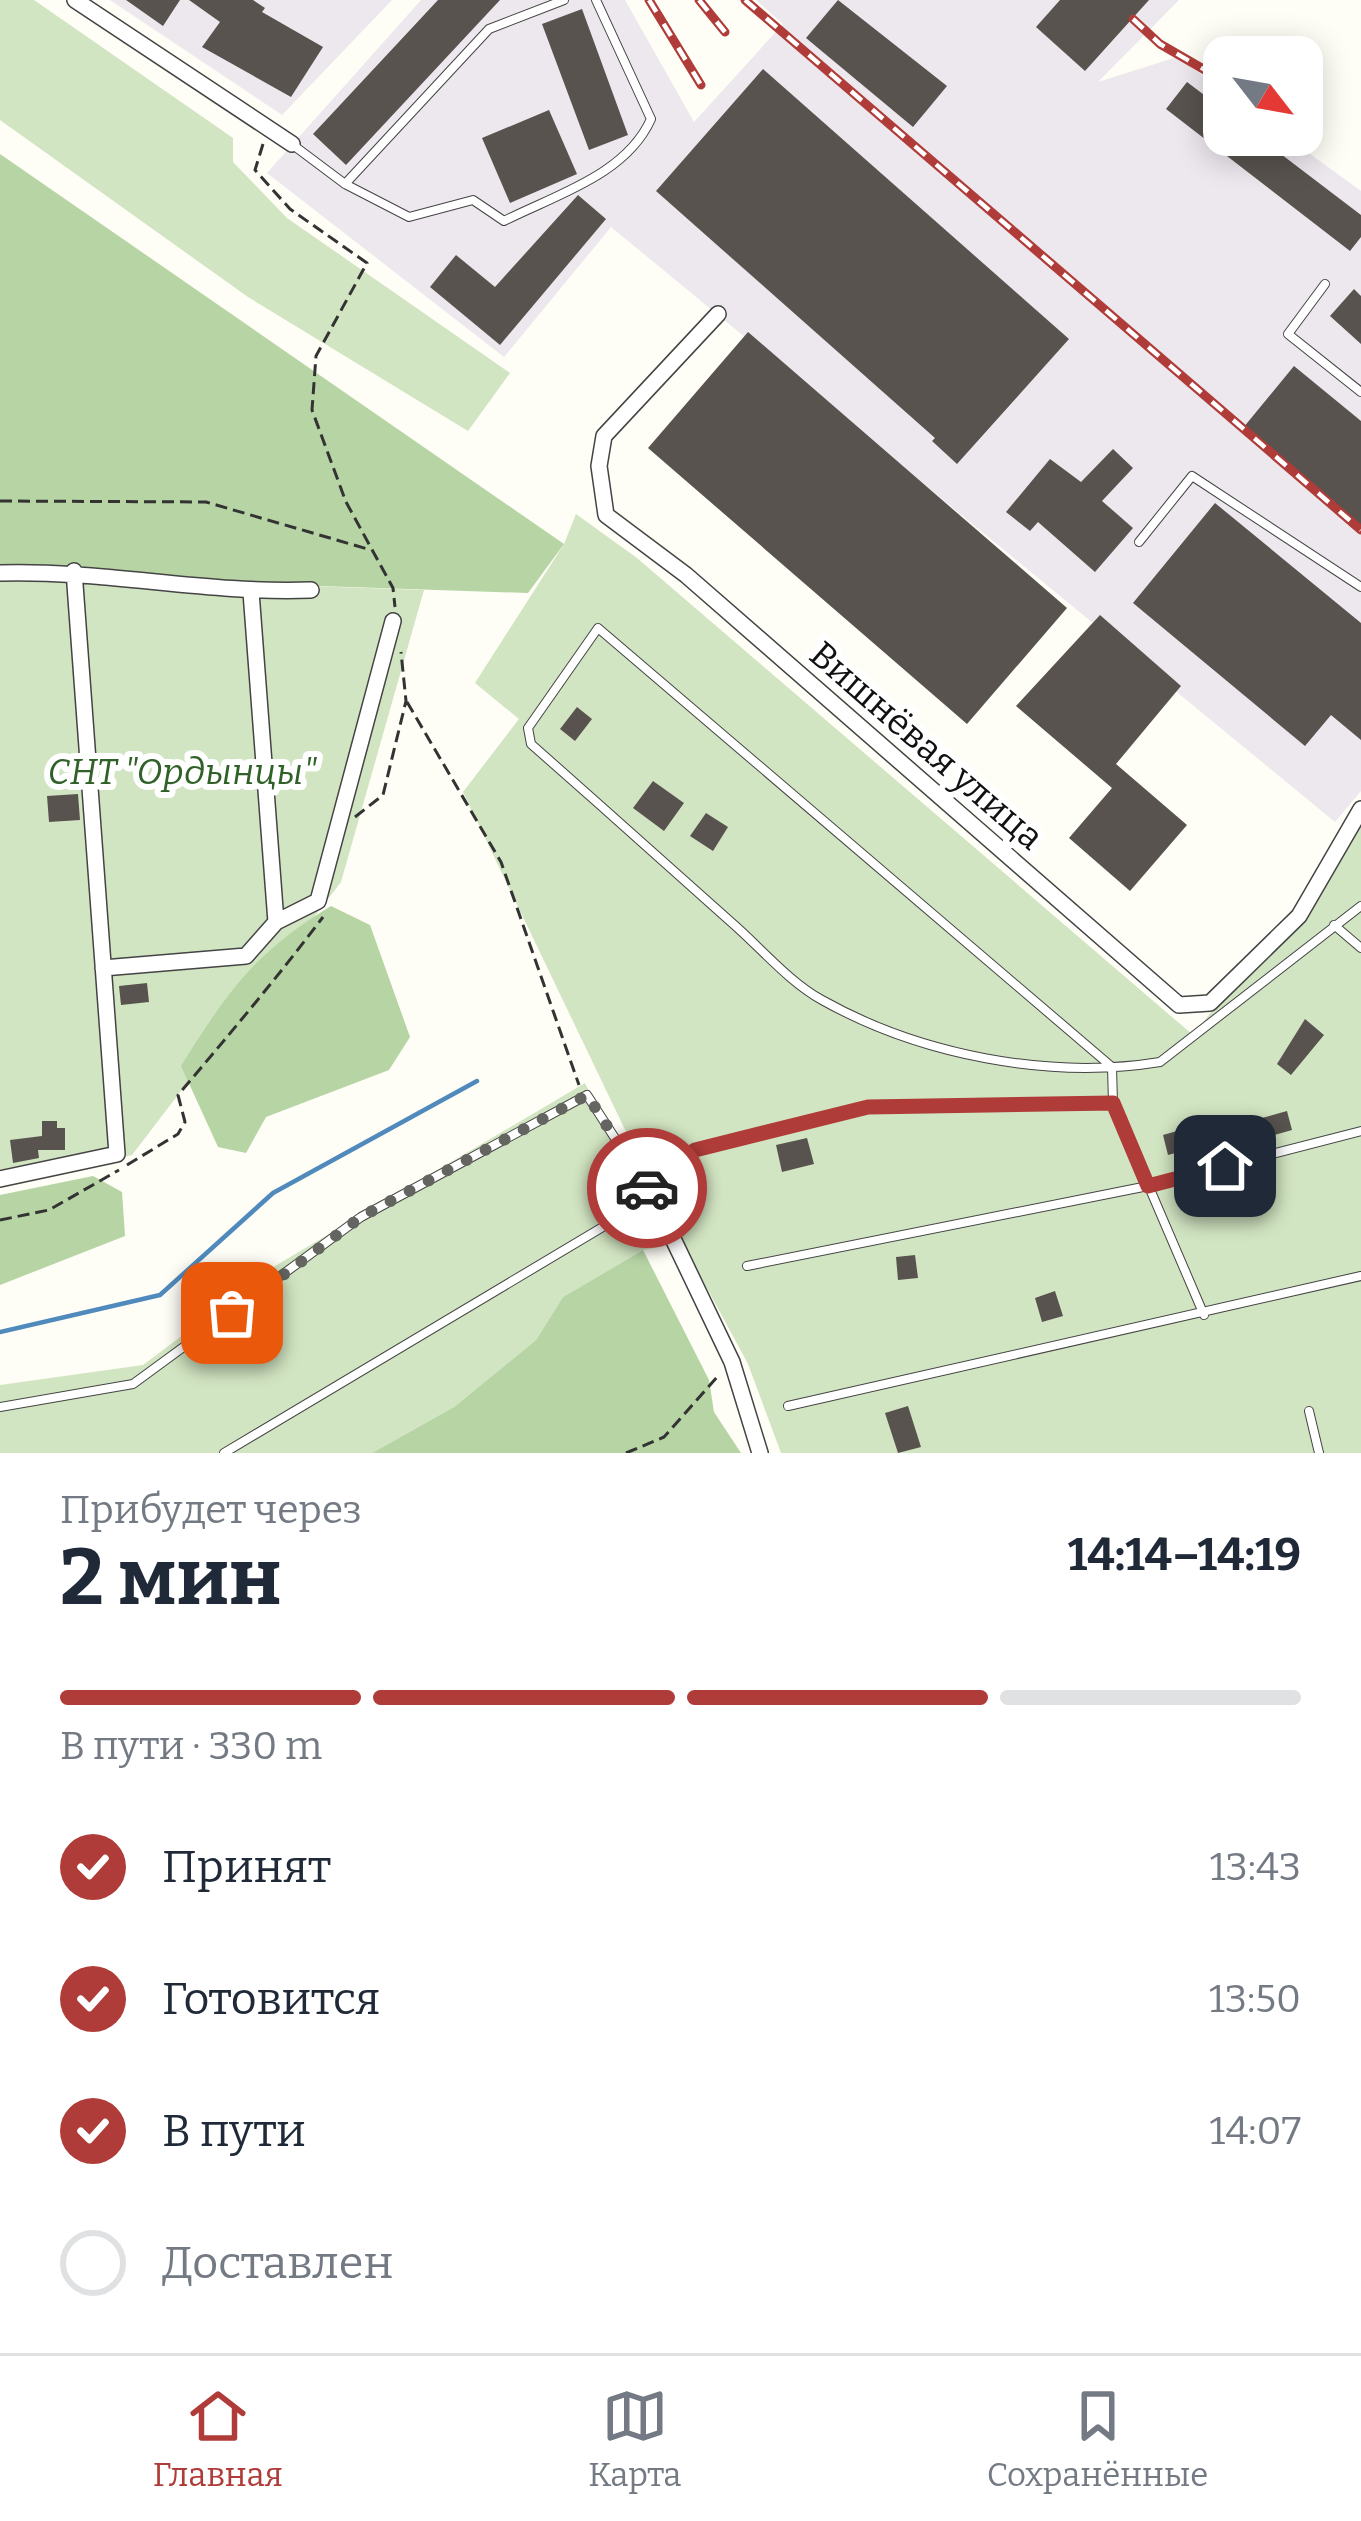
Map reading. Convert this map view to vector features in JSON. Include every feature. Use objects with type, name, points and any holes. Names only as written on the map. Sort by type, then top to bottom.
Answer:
[{"type":"street","points":[[75,0],[292,144]]},
{"type":"street","name":"Вишнёвая улица","points":[[718,314],[604,436],[598,466],[606,515],[704,591],[1179,1005],[1210,1003],[1299,916],[1361,809]]},
{"type":"street","points":[[0,1179],[117,1154],[74,571]]},
{"type":"street","points":[[0,573],[74,571],[250,592],[311,590]]},
{"type":"street","points":[[250,592],[276,922]]},
{"type":"street","points":[[104,968],[246,956],[276,922],[318,901],[393,621]]},
{"type":"street","points":[[652,1198],[732,1362],[760,1453]]},
{"type":"lane","points":[[346,184],[489,29],[565,0]]},
{"type":"lane","points":[[292,144],[346,184],[410,217],[473,200],[504,221],[615,166],[642,140],[651,119],[596,0]]},
{"type":"lane","points":[[1325,284],[1288,334],[1361,392]]},
{"type":"lane","points":[[1139,542],[1192,476],[1361,586]]},
{"type":"lane","points":[[1204,1315],[1113,1103],[1112,1066],[598,628],[528,728],[531,744],[819,999],[925,1046],[1072,1068],[1112,1066],[1160,1062],[1361,906]]},
{"type":"lane","points":[[1334,925],[1361,949]]},
{"type":"lane","points":[[0,1407],[133,1384],[361,1217],[587,1095],[652,1198],[224,1453]]},
{"type":"lane","points":[[662,1220],[681,1160],[695,1150],[868,1107],[1113,1103]]},
{"type":"lane","points":[[747,1266],[1148,1186],[1361,1131]]},
{"type":"lane","points":[[788,1406],[1361,1276]]},
{"type":"lane","points":[[1309,1411],[1319,1453]]},
{"type":"path","points":[[267,128],[255,170],[290,208],[367,263],[316,356]]},
{"type":"path","points":[[0,501],[206,502],[372,550]]},
{"type":"path","points":[[406,700],[501,862],[575,1082],[587,1095]]},
{"type":"path","points":[[626,1453],[664,1436],[688,1403],[732,1362]]},
{"type":"shaded area","points":[[110,0],[392,0],[282,115]]},
{"type":"shaded area","points":[[421,0],[625,0],[694,122],[783,24],[756,0],[1179,0],[1098,82],[1177,57],[1203,76],[1203,156],[1313,156],[1361,191],[1361,791],[1335,822],[611,227],[504,357],[267,173]]},
{"type":"green space","points":[[0,0],[34,0],[233,138],[233,162],[287,218],[510,373],[468,431],[248,297],[0,120]]},
{"type":"green space","points":[[0,154],[564,544],[528,593],[0,575]]},
{"type":"green space","points":[[576,514],[637,558],[1193,1035],[1361,823],[1361,1453],[781,1453],[748,1364],[653,1188],[463,792],[519,719],[475,683],[564,544]]},
{"type":"green space","name":"СНТ \"Ордынцы\"","points":[[0,575],[424,590],[341,882],[132,1155],[0,1185]]},
{"type":"green space","points":[[331,906],[370,925],[410,1037],[389,1070],[266,1117],[246,1153],[218,1147],[181,1066],[245,975],[282,940]]},
{"type":"green space","points":[[585,1083],[664,1246],[643,1250],[563,1297],[536,1340],[454,1407],[372,1453],[0,1453],[0,1385],[143,1365],[275,1266]]},
{"type":"green space","points":[[93,1176],[122,1192],[125,1236],[0,1285],[0,1195]]},
{"type":"green space","points":[[643,1250],[709,1380],[714,1412],[741,1453],[372,1453],[454,1407],[536,1340],[563,1297]]},
{"type":"building","points":[[126,0],[180,0],[163,26]]},
{"type":"building","points":[[189,0],[253,0],[265,8],[262,12],[323,47],[291,97],[202,47],[220,22]]},
{"type":"building","points":[[438,0],[500,0],[346,165],[313,134]]},
{"type":"building","points":[[838,0],[947,86],[913,127],[806,38]]},
{"type":"building","points":[[1060,0],[1149,0],[1085,71],[1036,27]]},
{"type":"building","points":[[582,9],[628,135],[589,150],[542,24]]},
{"type":"building","points":[[763,69],[1069,339],[957,464],[932,441],[935,438],[656,191]]},
{"type":"building","points":[[1187,82],[1203,94],[1203,138],[1166,109]]},
{"type":"building","points":[[549,110],[577,174],[510,203],[482,138]]},
{"type":"building","points":[[1227,156],[1284,156],[1361,215],[1361,237],[1350,251]]},
{"type":"building","points":[[578,195],[606,219],[500,345],[430,287],[456,255],[495,287]]},
{"type":"building","points":[[1354,289],[1361,296],[1361,344],[1330,316]]},
{"type":"building","points":[[748,332],[1067,608],[967,724],[648,448]]},
{"type":"building","points":[[1294,366],[1361,421],[1361,525],[1243,428]]},
{"type":"building","points":[[1113,449],[1133,468],[1102,501],[1133,528],[1095,572],[1038,522],[1030,531],[1006,512],[1050,459],[1081,482]]},
{"type":"building","points":[[1215,503],[1361,623],[1361,740],[1331,715],[1305,746],[1133,603]]},
{"type":"building","points":[[1100,615],[1181,686],[1116,764],[1187,825],[1130,891],[1069,838],[1112,788],[1016,706]]},
{"type":"building","points":[[577,707],[592,719],[575,741],[560,729]]},
{"type":"building","points":[[653,781],[684,803],[664,831],[633,808]]},
{"type":"building","points":[[78,794],[80,820],[49,822],[47,796]]},
{"type":"building","points":[[706,813],[728,827],[713,851],[690,836]]},
{"type":"building","points":[[147,983],[149,1002],[121,1005],[119,986]]},
{"type":"building","points":[[1305,1019],[1324,1035],[1291,1075],[1277,1064]]},
{"type":"building","points":[[1287,1111],[1292,1130],[1267,1137],[1262,1118]]},
{"type":"building","points":[[42,1121],[57,1121],[57,1128],[65,1128],[65,1150],[38,1150],[39,1158],[13,1163],[10,1140],[42,1136]]},
{"type":"building","points":[[1184,1129],[1190,1149],[1168,1155],[1163,1135]]},
{"type":"building","points":[[807,1138],[814,1164],[782,1172],[776,1145]]},
{"type":"building","points":[[915,1255],[918,1278],[898,1280],[896,1257]]},
{"type":"building","points":[[1055,1291],[1063,1316],[1042,1322],[1035,1298]]},
{"type":"building","points":[[908,1406],[921,1447],[898,1453],[885,1413]]},
{"type":"waterway","points":[[0,1332],[160,1295],[273,1193],[477,1081]]},
{"type":"railway","points":[[649,0],[701,85]]},
{"type":"railway","points":[[699,0],[725,32]]},
{"type":"railway","points":[[745,0],[1361,530]]},
{"type":"railway","points":[[1133,19],[1160,44],[1203,69]]},
{"type":"way so far","points":[[232,1313],[361,1217],[587,1095],[647,1188]]},
{"type":"route","points":[[647,1188],[662,1220],[681,1160],[695,1150],[868,1107],[1113,1103],[1148,1186],[1225,1166]]}]
